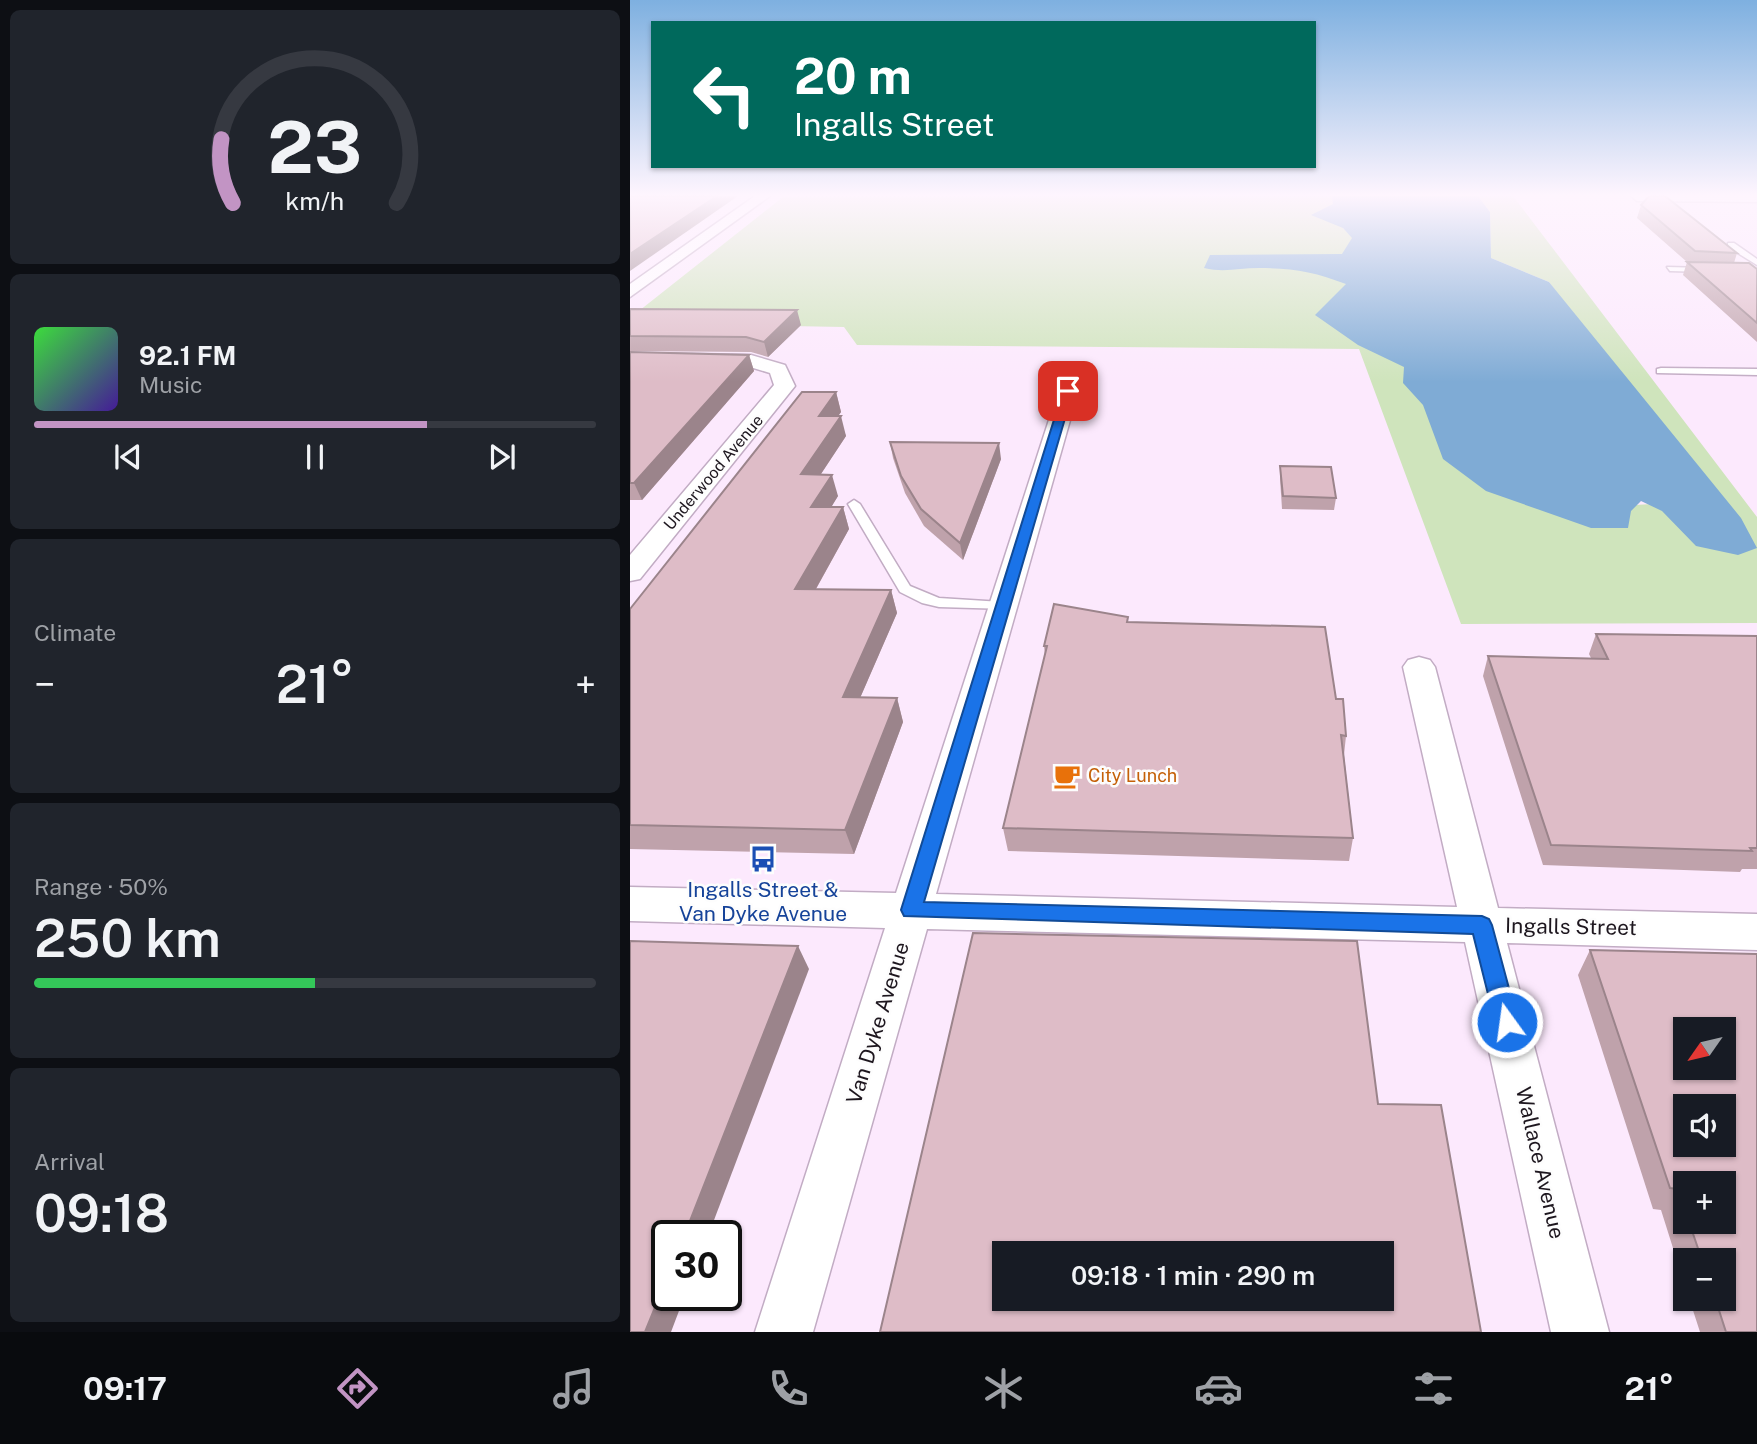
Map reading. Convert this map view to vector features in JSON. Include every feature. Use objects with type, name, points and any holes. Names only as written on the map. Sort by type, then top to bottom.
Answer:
[{"type":"street","points":[[630,292],[677,258]]},
{"type":"street","name":"Underwood Avenue","points":[[630,359],[751,361],[778,369],[785,386],[630,573]]},
{"type":"street","name":"Van Dyke Avenue","points":[[784,1332],[1068,391]]},
{"type":"street","name":"Wallace Avenue","points":[[1419,667],[1580,1332]]},
{"type":"street","name":"Ingalls Street","points":[[630,904],[1757,932]]},
{"type":"lane","points":[[1670,270],[1720,271]]},
{"type":"lane","points":[[1745,271],[1757,272]]},
{"type":"lane","points":[[1661,371],[1757,372]]},
{"type":"lane","points":[[854,504],[905,589],[913,595],[929,601],[1002,606]]},
{"type":"green space","points":[[706,258],[1373,258],[1616,506],[1708,501],[1549,282],[1491,258],[1560,258],[1757,517],[1757,623],[1461,624],[1359,349],[857,345],[844,327],[630,323],[630,318]]},
{"type":"water","points":[[1209,258],[1491,258],[1549,282],[1741,518],[1757,548],[1738,555],[1696,546],[1662,511],[1641,501],[1631,511],[1628,528],[1591,528],[1486,491],[1443,459],[1423,405],[1403,383],[1404,367],[1358,345],[1315,315],[1346,284],[1293,270],[1204,268]]},
{"type":"building","points":[[1687,262],[1749,263],[1757,269],[1757,323]]},
{"type":"building","points":[[630,309],[797,310],[764,342],[746,337],[630,336]]},
{"type":"building","points":[[630,352],[749,355],[634,483],[630,483]]},
{"type":"building","points":[[802,392],[836,392],[819,416],[841,416],[801,474],[832,475],[811,507],[843,507],[795,589],[891,590],[843,697],[897,698],[845,830],[630,825],[630,609]]},
{"type":"building","points":[[890,442],[999,443],[960,543],[921,509],[901,476]]},
{"type":"building","points":[[1280,466],[1331,467],[1336,498],[1283,496]]},
{"type":"building","points":[[1054,604],[1128,617],[1127,622],[1325,627],[1336,699],[1343,699],[1346,736],[1341,735],[1353,838],[1003,828],[1047,646],[1044,646]]},
{"type":"building","points":[[1596,634],[1757,636],[1757,848],[1750,848],[1752,851],[1551,845],[1488,656],[1608,659]]},
{"type":"building","points":[[973,933],[1357,941],[1378,1104],[1441,1105],[1481,1332],[880,1332]]},
{"type":"building","points":[[630,941],[798,946],[690,1220],[651,1220],[651,1311],[654,1311],[645,1332],[630,1332]]},
{"type":"building","points":[[1590,950],[1757,954],[1757,1332],[1726,1332],[1719,1311],[1736,1311],[1736,1248],[1698,1248],[1693,1234],[1736,1234],[1736,1171],[1673,1171],[1673,1188],[1670,1188]]},
{"type":"place","name":"City Lunch","points":[[1067,776]]},
{"type":"place","name":"Ingalls Street & Van Dyke Avenue","points":[[763,859]]},
{"type":"route","points":[[1068,391],[911,910],[1482,925],[1507,1022]]}]
